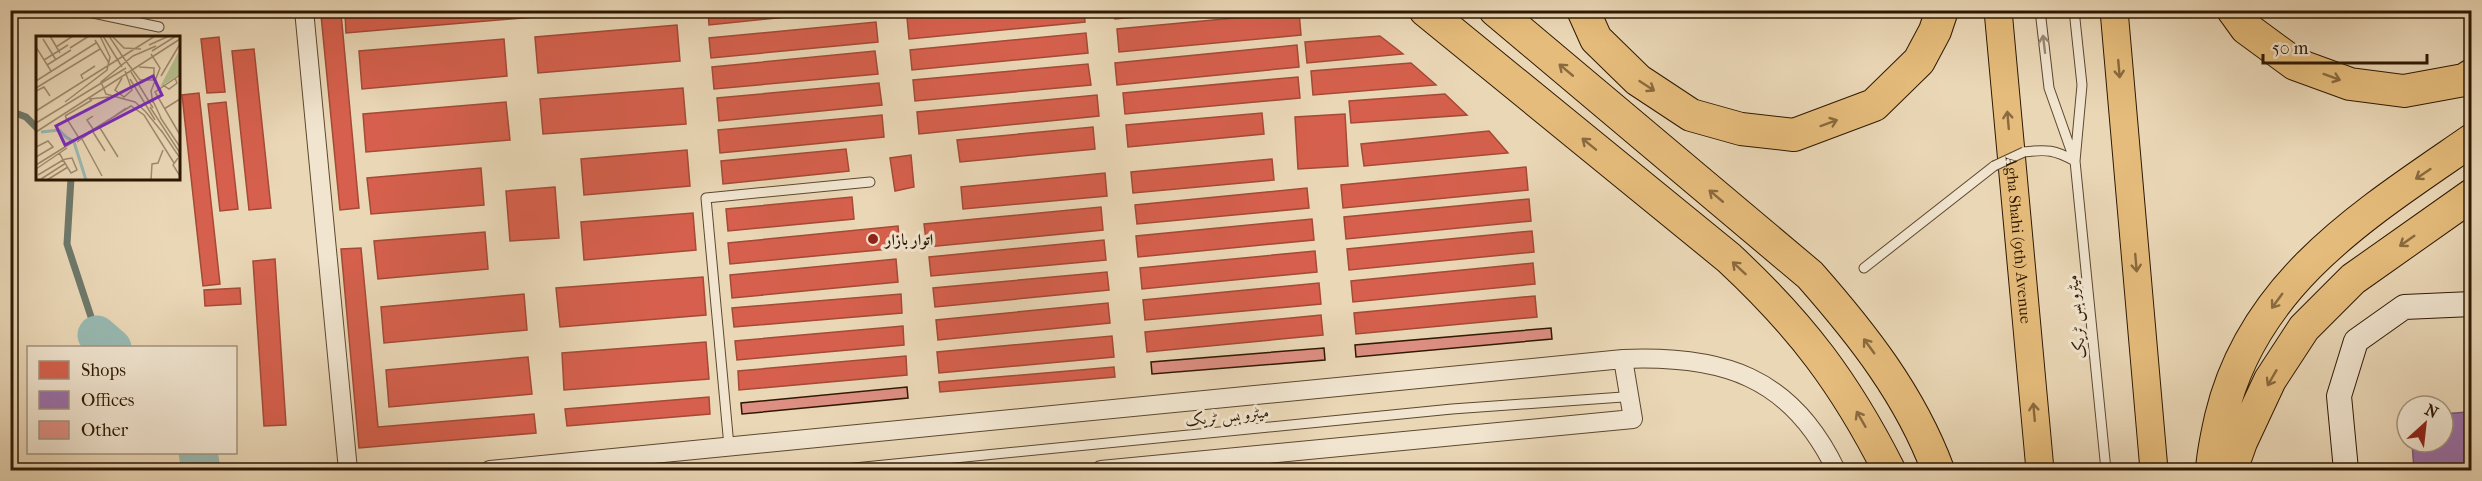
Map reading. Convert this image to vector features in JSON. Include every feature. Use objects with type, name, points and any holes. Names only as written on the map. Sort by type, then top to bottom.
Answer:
[{"type":"highway","points":[[1425,10],[1729,258],[1770,297],[1813,345],[1842,385],[1889,471]]},
{"type":"highway","points":[[1495,10],[1810,275],[1853,324],[1887,370],[1924,434],[1938,471]]},
{"type":"highway","points":[[1583,10],[1596,39],[1638,80],[1691,115],[1741,129],[1794,135],[1874,105],[1919,61],[1935,31],[1942,10]]},
{"type":"highway","points":[[2233,10],[2246,28],[2295,64],[2350,84],[2404,91],[2464,80],[2472,75]]},
{"type":"highway","points":[[2212,471],[2213,454],[2228,391],[2253,333],[2288,286],[2330,243],[2392,195],[2472,141]]},
{"type":"highway","points":[[2231,471],[2241,442],[2270,380],[2304,328],[2353,279],[2472,195]]},
{"type":"main road","name":"Agha Shahi (9th) Avenue","points":[[1998,10],[2040,471]]},
{"type":"main road","points":[[2114,10],[2154,471]]},
{"type":"street","points":[[304,10],[348,471]]},
{"type":"street","points":[[2346,471],[2339,396],[2356,340],[2404,307],[2472,304]]},
{"type":"street","points":[[490,471],[1623,359],[1665,357],[1707,363],[1743,374],[1773,390],[1801,414],[1823,444],[1836,471]]},
{"type":"street","points":[[1101,471],[1633,419],[1623,359]]},
{"type":"lane","points":[[79,10],[159,27]]},
{"type":"lane","name":"میٹرو بس ٹریک","points":[[2040,10],[2049,88],[2075,161]]},
{"type":"lane","name":"میٹرو بس ٹریک","points":[[2074,10],[2082,85],[2075,161],[2106,471]]},
{"type":"lane","points":[[1864,268],[1994,166],[2024,152],[2045,149],[2057,151],[2075,161]]},
{"type":"lane","points":[[729,446],[706,198],[870,182]]},
{"type":"lane","name":"میٹرو بس ٹریک","points":[[834,471],[1452,409],[1623,397]]},
{"type":"building: Shops","points":[[383,10],[615,10],[346,33],[345,14]]},
{"type":"building: Shops","points":[[708,10],[854,10],[709,25]]},
{"type":"building: Shops","points":[[982,10],[1084,10],[1085,22],[909,39],[907,18]]},
{"type":"building: Shops","points":[[1115,10],[1209,10],[1115,19]]},
{"type":"building: Shops","points":[[1299,12],[1301,35],[1119,52],[1117,29]]},
{"type":"building: Shops","points":[[341,13],[359,208],[340,210],[321,15]]},
{"type":"building: Shops","points":[[876,22],[878,42],[711,58],[709,38]]},
{"type":"building: Shops","points":[[677,25],[680,61],[538,73],[535,37]]},
{"type":"building: Shops","points":[[1086,33],[1088,53],[912,70],[910,50]]},
{"type":"building: Shops","points":[[1380,36],[1403,54],[1307,63],[1305,42]]},
{"type":"building: Shops","points":[[219,37],[225,92],[207,93],[201,39]]},
{"type":"building: Shops","points":[[504,39],[507,76],[362,89],[359,51]]},
{"type":"building: Shops","points":[[1297,45],[1299,67],[1117,85],[1115,63]]},
{"type":"building: Shops","points":[[254,49],[271,208],[249,210],[232,51]]},
{"type":"building: Shops","points":[[875,51],[878,74],[714,89],[712,67]]},
{"type":"building: Shops","points":[[1411,63],[1436,85],[1313,95],[1311,71]]},
{"type":"building: Shops","points":[[1088,64],[1091,85],[915,101],[913,80]]},
{"type":"building: Shops","points":[[1298,77],[1300,98],[1125,114],[1123,93]]},
{"type":"building: Shops","points":[[879,83],[882,105],[719,121],[717,98]]},
{"type":"building: Shops","points":[[683,88],[686,124],[543,134],[540,99]]},
{"type":"building: Shops","points":[[199,93],[220,284],[203,286],[182,95]]},
{"type":"building: Shops","points":[[1445,94],[1467,115],[1351,123],[1349,101]]},
{"type":"building: Shops","points":[[1097,95],[1099,116],[919,134],[917,112]]},
{"type":"building: Shops","points":[[226,102],[238,209],[220,211],[208,104]]},
{"type":"building: Shops","points":[[506,102],[510,140],[366,152],[363,114]]},
{"type":"building: Shops","points":[[1262,113],[1264,134],[1128,147],[1126,125]]},
{"type":"building: Shops","points":[[1345,114],[1348,166],[1298,169],[1295,117]]},
{"type":"building: Shops","points":[[882,115],[884,137],[720,153],[718,130]]},
{"type":"building: Shops","points":[[1093,127],[1095,149],[960,162],[957,140]]},
{"type":"building: Shops","points":[[1489,131],[1508,153],[1364,166],[1361,144]]},
{"type":"building: Shops","points":[[846,149],[849,171],[723,184],[721,161]]},
{"type":"building: Shops","points":[[687,150],[690,186],[584,195],[581,159]]},
{"type":"building: Shops","points":[[911,155],[914,187],[895,191],[890,158]]},
{"type":"building: Shops","points":[[1272,159],[1274,180],[1133,193],[1131,172]]},
{"type":"building: Shops","points":[[1526,167],[1528,190],[1343,208],[1341,185]]},
{"type":"building: Shops","points":[[481,168],[484,205],[371,214],[367,178]]},
{"type":"building: Shops","points":[[1105,173],[1107,196],[963,209],[961,187]]},
{"type":"building: Shops","points":[[555,187],[559,238],[510,241],[506,191]]},
{"type":"building: Shops","points":[[1307,188],[1309,208],[1137,224],[1135,205]]},
{"type":"building: Shops","points":[[852,197],[854,219],[728,231],[726,209]]},
{"type":"building: Shops","points":[[1529,199],[1531,221],[1346,239],[1344,217]]},
{"type":"building: Shops","points":[[1101,207],[1103,230],[927,247],[924,224]]},
{"type":"building: Shops","points":[[693,213],[696,250],[584,260],[581,222]]},
{"type":"building: Shops","points":[[1312,219],[1314,240],[1138,257],[1136,236]]},
{"type":"building: Shops","points":[[898,226],[900,248],[730,264],[728,243]]},
{"type":"building: Shops","points":[[1532,231],[1534,252],[1349,270],[1347,249]]},
{"type":"building: Shops","points":[[485,232],[488,269],[378,279],[374,241]]},
{"type":"building: Shops","points":[[1104,240],[1106,260],[931,276],[929,257]]},
{"type":"building: Shops","points":[[361,248],[378,427],[534,414],[536,433],[359,448],[341,249]]},
{"type":"building: Shops","points":[[1315,251],[1317,272],[1142,289],[1140,268]]},
{"type":"building: Shops","points":[[275,259],[286,425],[264,426],[253,261]]},
{"type":"building: Shops","points":[[896,259],[898,282],[732,298],[730,275]]},
{"type":"building: Shops","points":[[1533,263],[1535,284],[1353,302],[1351,281]]},
{"type":"building: Shops","points":[[1107,272],[1109,290],[935,307],[933,288]]},
{"type":"building: Shops","points":[[703,277],[706,315],[560,327],[556,288]]},
{"type":"building: Shops","points":[[1319,283],[1321,304],[1145,320],[1143,300]]},
{"type":"building: Shops","points":[[240,288],[241,304],[205,306],[204,290]]},
{"type":"building: Shops","points":[[524,294],[527,330],[384,343],[381,307]]},
{"type":"building: Shops","points":[[901,294],[902,313],[734,327],[732,308]]},
{"type":"building: Shops","points":[[1535,296],[1537,317],[1356,334],[1354,313]]},
{"type":"building: Shops","points":[[1108,303],[1110,323],[938,340],[936,320]]},
{"type":"building: Shops","points":[[1321,315],[1323,335],[1147,352],[1145,332]]},
{"type":"building: Shops","points":[[903,326],[904,345],[737,360],[735,341]]},
{"type":"building: Shops","points":[[1112,336],[1114,357],[939,373],[937,352]]},
{"type":"building: Shops","points":[[706,342],[709,379],[564,390],[562,353]]},
{"type":"building: Shops","points":[[906,356],[907,375],[739,390],[738,371]]},
{"type":"building: Shops","points":[[528,357],[532,394],[389,407],[386,370]]},
{"type":"building: Shops","points":[[1114,367],[1115,377],[940,392],[939,382]]},
{"type":"building: Shops","points":[[709,397],[710,414],[567,426],[565,409]]},
{"type":"building: Offices","points":[[2467,412],[2471,470],[2414,470],[2413,454],[2455,454],[2455,413]]},
{"type":"building: Other","points":[[1551,328],[1552,339],[1356,357],[1355,345]]},
{"type":"building: Other","points":[[1324,348],[1325,360],[1152,374],[1151,362]]},
{"type":"building: Other","points":[[907,387],[908,398],[742,414],[741,403]]},
{"type":"waterway","points":[[10,111],[26,117],[36,127]]},
{"type":"waterway","points":[[71,180],[67,244],[97,335]]},
{"type":"waterway","points":[[97,335],[110,346]]},
{"type":"waterway","points":[[198,454],[201,470]]},
{"type":"place","name":"اتوار بازار","points":[[873,239]]}]
